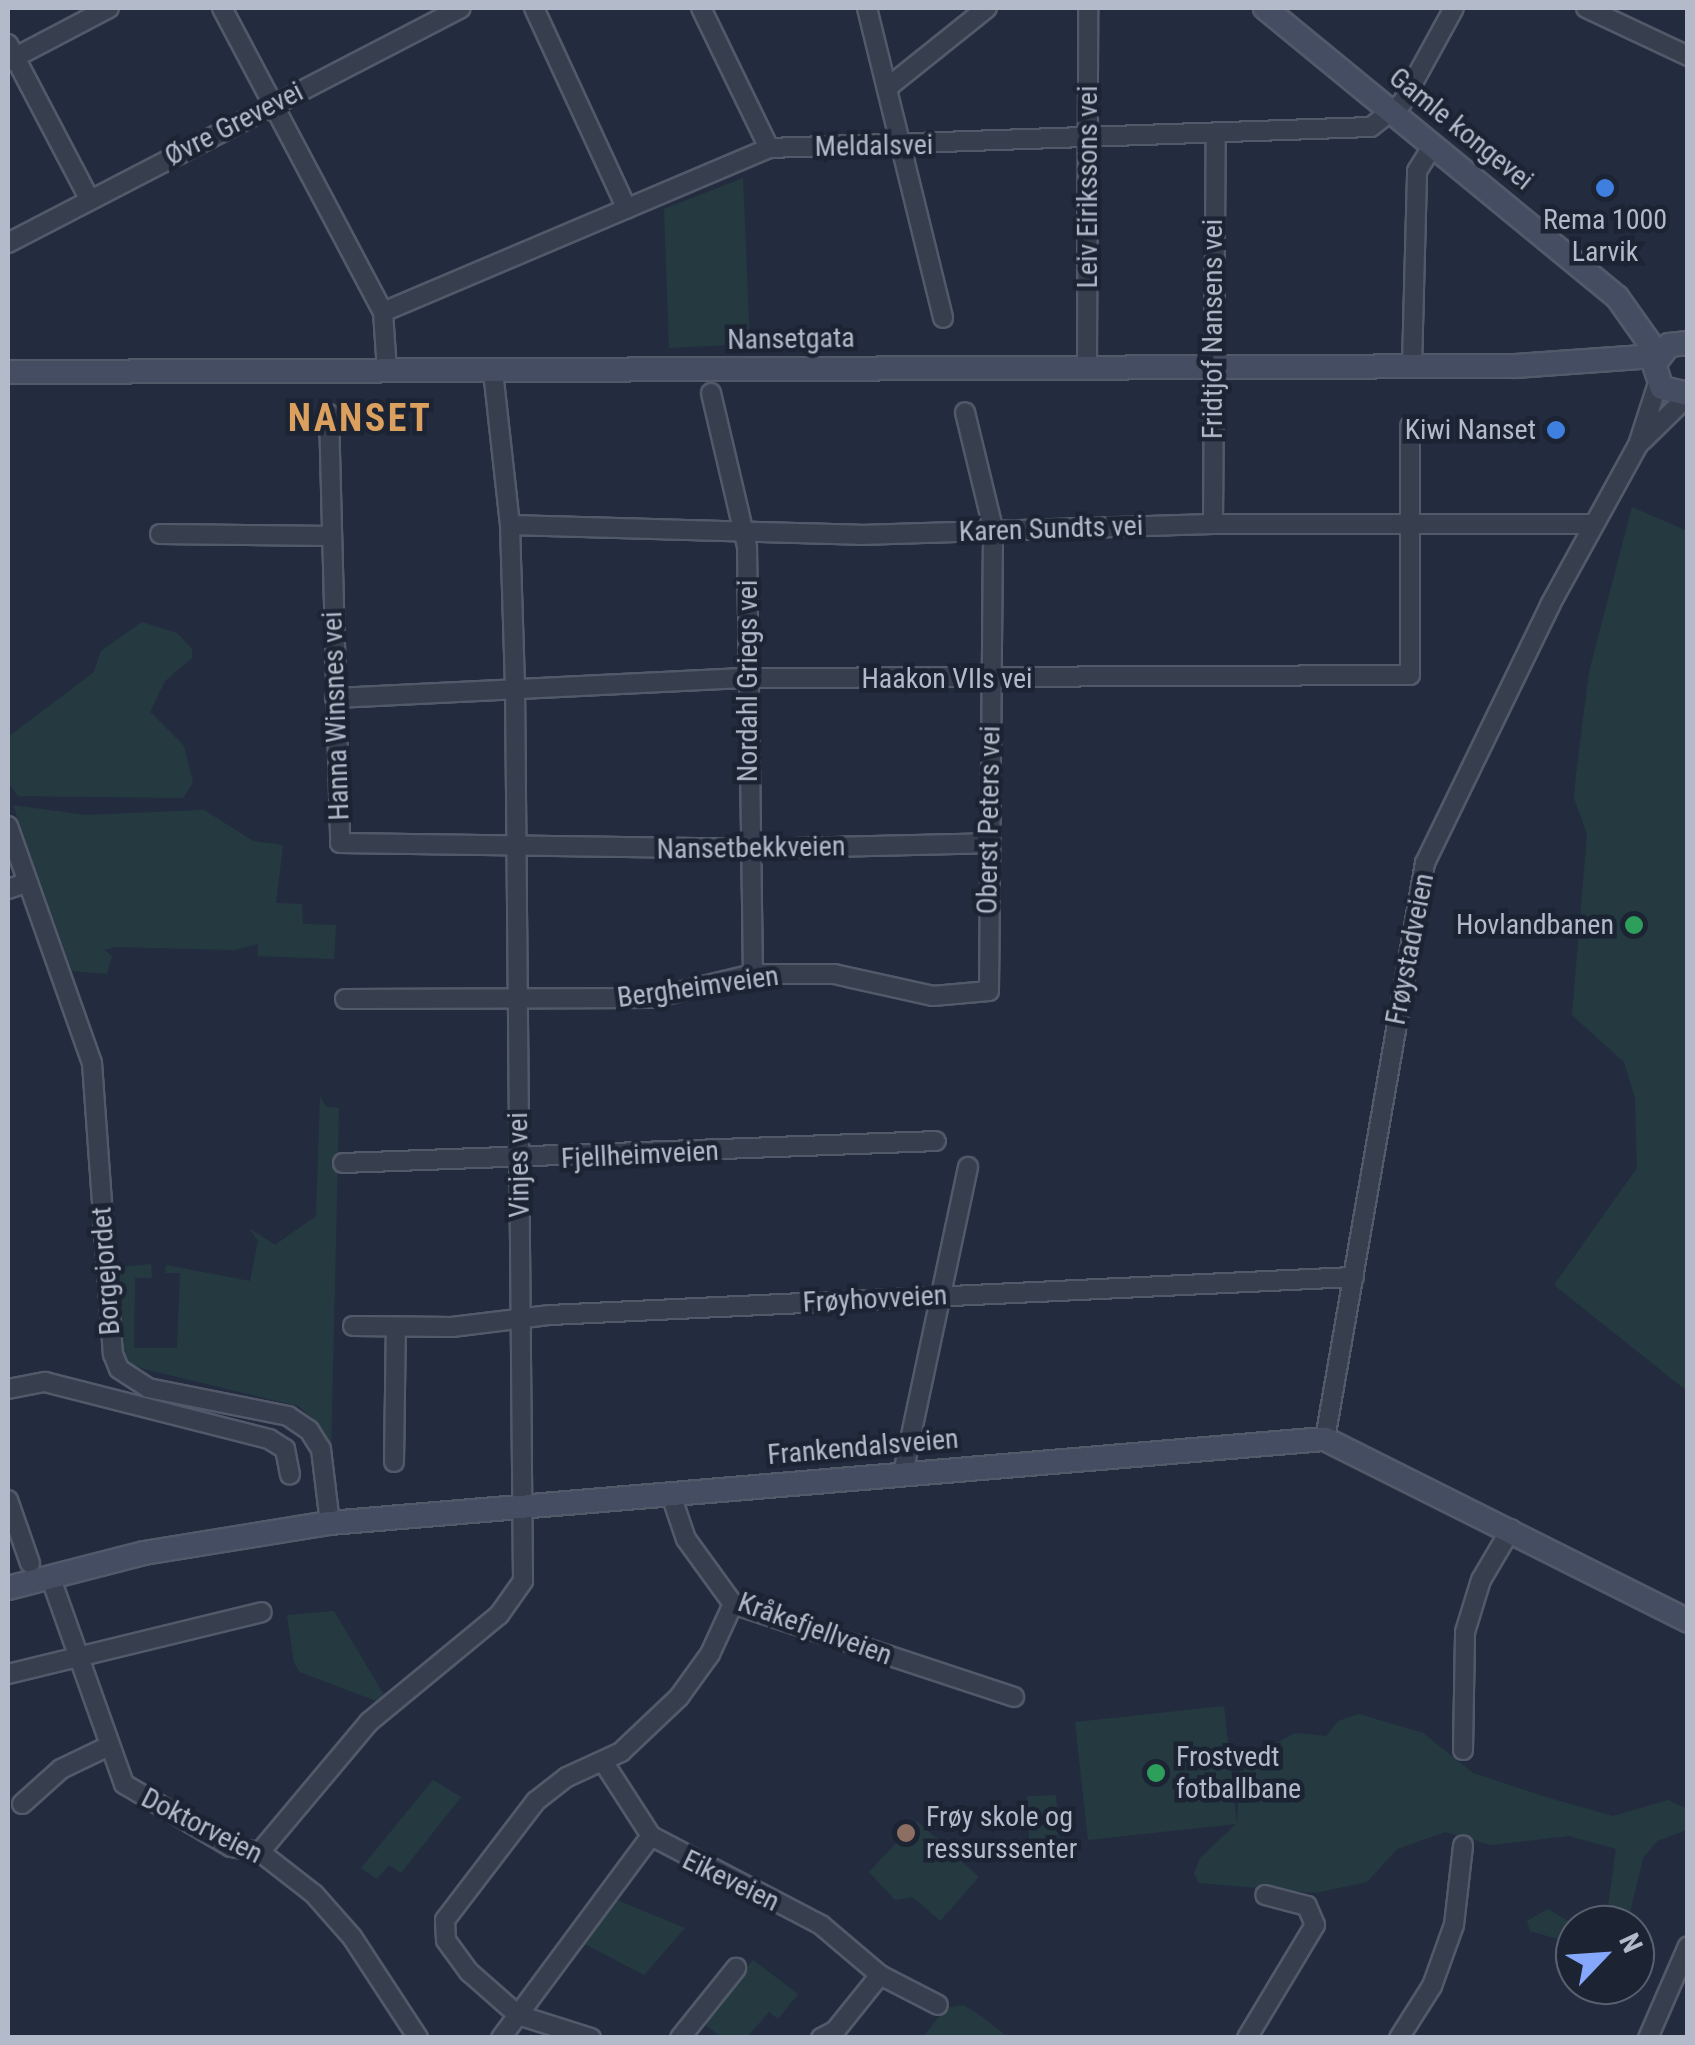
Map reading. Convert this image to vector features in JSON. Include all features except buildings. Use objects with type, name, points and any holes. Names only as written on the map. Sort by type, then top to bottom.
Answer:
[{"type":"main road","name":"Gamle kongevei","points":[[1265,8],[1618,297],[1686,343]]},
{"type":"main road","name":"Gamle kongevei","points":[[1618,297],[1658,355]]},
{"type":"main road","points":[[1658,383],[1658,355],[1686,343]]},
{"type":"main road","name":"Nansetgata","points":[[8,372],[1576,365],[1658,355]]},
{"type":"main road","name":"Nansetgata","points":[[1576,365],[1658,383],[1668,393],[1688,395]]},
{"type":"main road","points":[[1325,1439],[1688,1622]]},
{"type":"main road","name":"Frankendalsveien","points":[[8,1588],[40,1570],[330,1523],[1325,1439]]},
{"type":"street","points":[[90,200],[10,54],[109,8]]},
{"type":"street","points":[[222,8],[382,312],[387,370]]},
{"type":"street","name":"Øvre Grevevei","points":[[8,243],[462,8]]},
{"type":"street","points":[[534,8],[627,208]]},
{"type":"street","points":[[701,8],[769,148]]},
{"type":"street","points":[[868,8],[943,318]]},
{"type":"street","points":[[887,88],[987,8]]},
{"type":"street","name":"Leiv Eirikssons vei","points":[[1087,367],[1088,8]]},
{"type":"street","points":[[1394,112],[1454,8]]},
{"type":"street","points":[[1586,8],[1688,56]]},
{"type":"street","name":"Meldalsvei","points":[[382,312],[769,148],[1371,127],[1394,112]]},
{"type":"street","name":"Fridtjof Nansens vei","points":[[1213,524],[1216,134]]},
{"type":"street","points":[[1412,366],[1417,171],[1433,145]]},
{"type":"street","name":"Vinjes vei","points":[[260,1852],[370,1722],[513,1600],[523,1580],[514,686],[510,525],[494,370]]},
{"type":"street","name":"Frøystadveien","points":[[1325,1439],[1425,863],[1593,524],[1638,445],[1658,383]]},
{"type":"street","name":"Nordahl Griegs vei","points":[[711,393],[744,530],[753,974]]},
{"type":"street","name":"Frøystadveien","points":[[1638,445],[1688,395]]},
{"type":"street","name":"Oberst Peters vei","points":[[965,412],[993,528],[988,992]]},
{"type":"street","name":"Hanna Winsnes vei","points":[[329,414],[340,844],[515,849]]},
{"type":"street","points":[[1410,426],[1412,525]]},
{"type":"street","name":"Karen Sundts vei","points":[[510,525],[860,535],[1213,524],[1593,524]]},
{"type":"street","name":"Haakon VIIs vei","points":[[335,698],[514,686],[750,678],[1410,674],[1412,525]]},
{"type":"street","points":[[160,534],[332,536]]},
{"type":"street","name":"Borgejordet","points":[[8,826],[92,1063],[109,1317],[119,1369],[148,1388],[288,1416],[309,1430],[322,1450],[330,1523]]},
{"type":"street","name":"Nansetbekkveien","points":[[515,849],[988,843]]},
{"type":"street","points":[[8,889],[28,882]]},
{"type":"street","name":"Bergheimveien","points":[[345,998],[653,998],[753,974],[834,974],[933,996],[988,992]]},
{"type":"street","name":"Fjellheimveien","points":[[343,1163],[519,1161],[936,1141]]},
{"type":"street","points":[[903,1473],[968,1167]]},
{"type":"street","name":"Frøyhovveien","points":[[353,1326],[396,1328],[943,1296],[1354,1278]]},
{"type":"street","points":[[394,1462],[396,1328]]},
{"type":"street","points":[[8,1389],[45,1382],[269,1439],[285,1450],[290,1476]]},
{"type":"street","name":"Kråkefjellveien","points":[[671,1495],[686,1540],[733,1604],[1014,1697]]},
{"type":"street","name":"Doktorveien","points":[[8,1500],[79,1656],[116,1773],[137,1796],[232,1846],[260,1852],[336,1914],[418,2038]]},
{"type":"street","points":[[1463,1750],[1464,1632],[1481,1580],[1510,1529]]},
{"type":"street","points":[[591,2038],[518,2015],[469,1972],[446,1940],[445,1920],[536,1801],[567,1777],[604,1764],[695,1678],[733,1604]]},
{"type":"street","points":[[8,1674],[262,1612]]},
{"type":"street","points":[[22,1804],[62,1769],[109,1746]]},
{"type":"street","name":"Eikeveien","points":[[604,1764],[651,1836],[820,1925],[880,1975],[938,2006]]},
{"type":"street","points":[[501,2038],[651,1836]]},
{"type":"street","points":[[1399,2038],[1432,1986],[1454,1925],[1463,1846]]},
{"type":"street","points":[[1246,2038],[1315,1925],[1307,1906],[1265,1895]]},
{"type":"street","points":[[1648,2038],[1688,1946]]},
{"type":"street","points":[[680,2038],[736,1968]]},
{"type":"street","points":[[821,2038],[835,2030],[880,1975]]},
{"type":"green space","points":[[743,178],[750,344],[669,348],[664,209]]},
{"type":"green space","name":"Hovlandbanen","points":[[1632,507],[1687,531],[1687,1391],[1554,1285],[1637,1168],[1635,1098],[1624,1062],[1572,1015],[1587,834],[1574,798],[1576,775],[1589,672]]},
{"type":"green space","points":[[142,622],[177,633],[192,649],[192,658],[165,681],[150,712],[184,746],[193,782],[183,798],[18,796],[8,782],[8,737],[94,672],[101,651]]},
{"type":"green space","points":[[13,805],[85,815],[204,810],[253,841],[283,845],[276,903],[302,904],[303,924],[336,925],[334,959],[258,956],[258,944],[235,950],[116,947],[104,950],[112,956],[107,974],[72,971]]},
{"type":"green space","points":[[320,1097],[326,1107],[339,1108],[331,1454],[315,1420],[298,1406],[132,1366],[121,1353],[119,1308],[120,1267],[151,1264],[152,1278],[135,1278],[134,1348],[177,1348],[180,1273],[165,1273],[166,1265],[250,1281],[258,1241],[249,1228],[275,1245],[316,1216]]},
{"type":"green space","points":[[334,1611],[384,1695],[376,1701],[300,1672],[294,1663],[287,1615]]},
{"type":"green space","points":[[1224,1706],[1237,1825],[1240,1768],[1247,1758],[1295,1733],[1326,1736],[1338,1721],[1359,1714],[1423,1733],[1473,1773],[1613,1816],[1668,1800],[1687,1809],[1687,1830],[1657,1841],[1643,1858],[1632,1905],[1608,1905],[1616,1849],[1569,1836],[1491,1845],[1445,1832],[1397,1849],[1367,1882],[1315,1893],[1199,1883],[1194,1874],[1200,1858],[1236,1824],[1088,1840],[1075,1722]]},
{"type":"green space","points":[[433,1780],[461,1797],[401,1873],[389,1865],[377,1879],[361,1868]]},
{"type":"green space","points":[[1056,1795],[1058,1839],[1029,1840],[1027,1797]]},
{"type":"green space","points":[[917,1821],[979,1877],[940,1921],[913,1897],[895,1900],[869,1872]]},
{"type":"green space","points":[[612,1898],[685,1928],[644,1975],[579,1941]]},
{"type":"green space","points":[[1548,1909],[1555,1913],[1555,1938],[1530,1931],[1527,1921]]},
{"type":"green space","points":[[753,1960],[798,1994],[778,2019],[769,2012],[747,2037],[721,2037],[702,2022]]},
{"type":"green space","points":[[963,2005],[1008,2037],[922,2038],[946,2008]]},
{"type":"place","name":"Rema 1000 Larvik","points":[[1605,188]]},
{"type":"place","name":"Kiwi Nanset","points":[[1556,430]]},
{"type":"place","name":"Hovlandbanen","points":[[1634,925]]},
{"type":"place","name":"Frostvedt fotballbane","points":[[1156,1773]]},
{"type":"place","name":"Frøy skole og ressurssenter","points":[[906,1833]]},
{"type":"district","name":"NANSET","points":[[360,419]]}]
